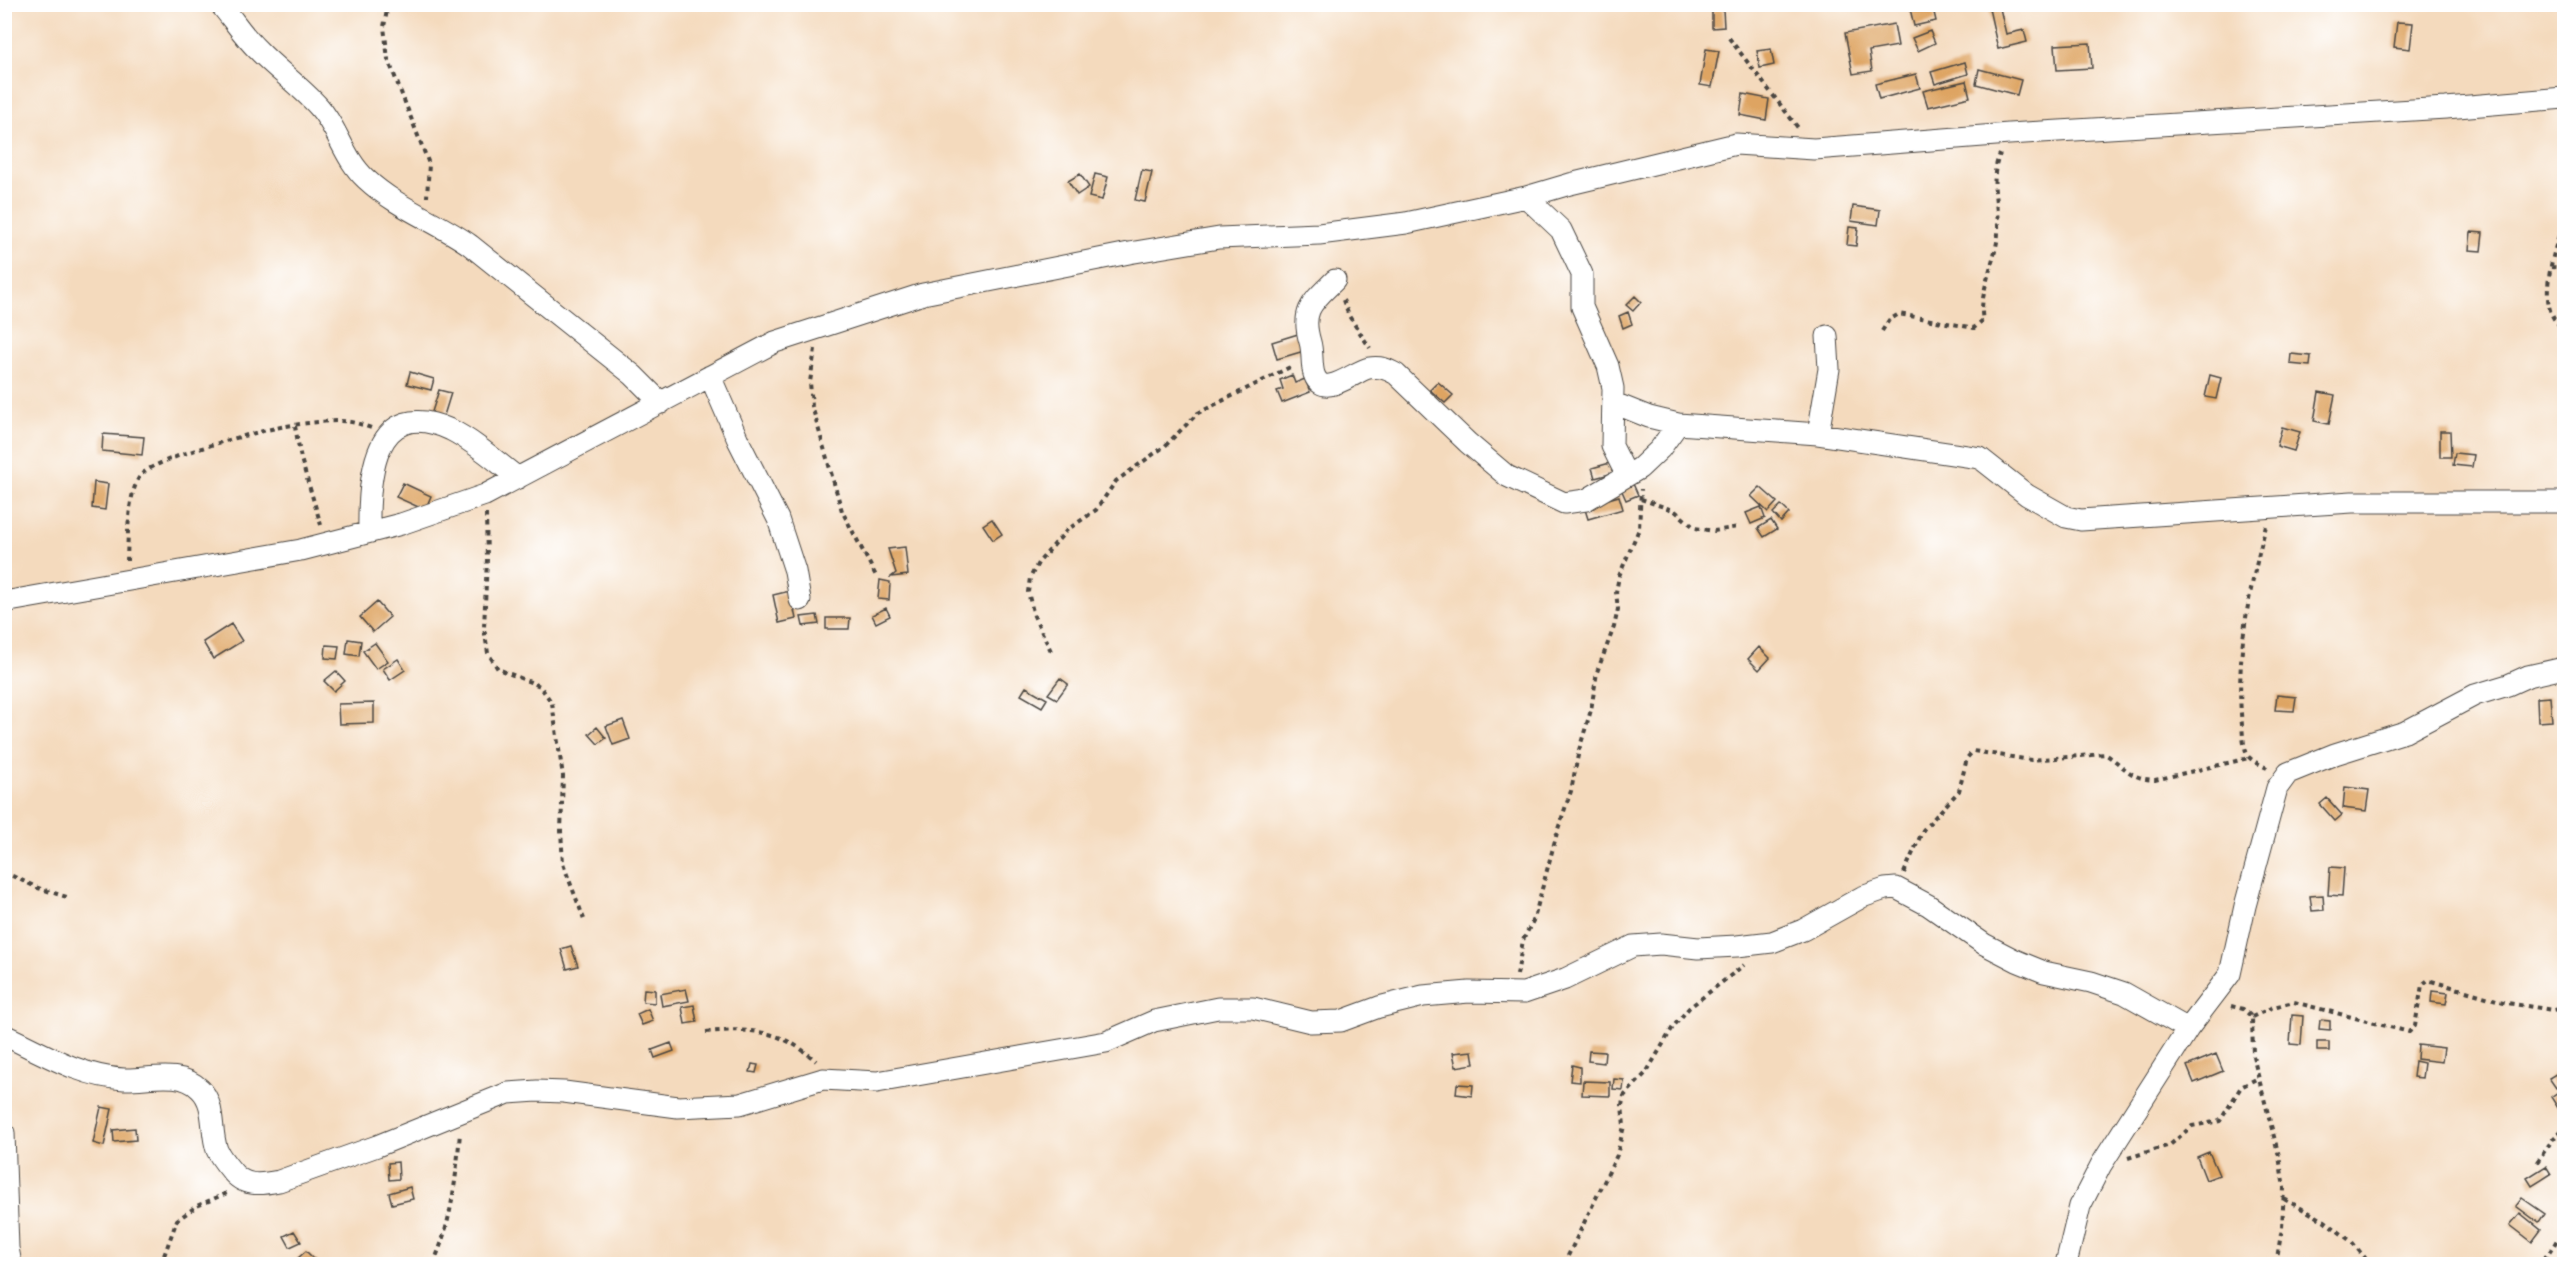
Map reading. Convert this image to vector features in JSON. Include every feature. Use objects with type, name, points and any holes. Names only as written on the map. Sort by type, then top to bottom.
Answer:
[{"type":"street","points":[[220,4],[256,49],[318,106],[331,122],[341,145],[363,177],[383,194],[426,219],[447,228],[479,252],[626,369],[661,403]]},
{"type":"street","points":[[4,602],[325,544],[369,532],[485,495],[775,342],[923,294],[1129,253],[1219,238],[1319,234],[1406,223],[1527,197],[1570,184],[1736,144],[1814,149],[2009,134],[2446,108],[2565,98]]},
{"type":"street","points":[[1527,197],[1561,230],[1582,274],[1582,307],[1608,366],[1614,403],[1611,421],[1612,446],[1633,471]]},
{"type":"street","points":[[1335,280],[1308,310],[1306,331],[1313,358],[1314,374],[1318,381],[1332,386],[1370,368],[1383,368],[1396,374],[1468,443],[1508,476],[1564,502],[1586,500],[1633,471],[1660,449],[1678,424]]},
{"type":"street","points":[[1818,434],[1829,369],[1827,336]]},
{"type":"street","points":[[710,376],[778,519],[795,571],[801,600]]},
{"type":"street","points":[[1614,403],[1649,417],[1678,424],[1818,434],[1980,458],[2035,499],[2066,517],[2080,520],[2352,502],[2565,502]]},
{"type":"street","points":[[369,532],[369,510],[379,449],[395,427],[405,422],[431,423],[467,440],[518,478]]},
{"type":"street","points":[[2066,1264],[2080,1206],[2101,1165],[2188,1029],[2230,974],[2245,906],[2277,788],[2282,779],[2288,773],[2335,754],[2405,732],[2475,695],[2536,673],[2565,668]]},
{"type":"street","points":[[4,1035],[79,1071],[126,1079],[170,1078],[200,1088],[207,1100],[217,1150],[235,1177],[247,1184],[262,1185],[377,1146],[508,1093],[537,1091],[678,1107],[740,1104],[823,1079],[877,1082],[1106,1042],[1154,1021],[1218,1008],[1252,1008],[1326,1023],[1341,1021],[1379,1007],[1423,996],[1469,992],[1524,993],[1565,979],[1633,946],[1661,944],[1698,948],[1773,942],[1803,930],[1862,897],[1885,889],[1896,888],[1928,905],[1984,944],[2017,962],[2044,972],[2091,982],[2124,993],[2188,1029]]},
{"type":"street","points":[[4,1133],[8,1248],[11,1264]]},
{"type":"path","points":[[388,4],[384,27],[388,59],[429,164],[426,219]]},
{"type":"path","points":[[1729,38],[1814,149]]},
{"type":"path","points":[[1882,331],[1889,320],[1899,314],[1974,328],[1983,320],[1985,294],[1997,242],[1995,185],[1998,159],[2009,134]]},
{"type":"path","points":[[2565,219],[2548,282],[2549,311],[2558,324],[2565,328]]},
{"type":"path","points":[[2551,267],[2565,268]]},
{"type":"path","points":[[1335,280],[1349,316],[1383,368]]},
{"type":"path","points":[[818,328],[810,382],[812,406],[842,511],[876,576]]},
{"type":"path","points":[[1051,651],[1034,616],[1028,592],[1030,578],[1038,563],[1050,552],[1059,538],[1095,510],[1116,481],[1165,446],[1198,412],[1283,370],[1313,358]]},
{"type":"path","points":[[125,580],[129,525],[135,490],[140,476],[149,468],[277,428],[338,421],[354,422],[387,438]]},
{"type":"path","points":[[295,426],[301,459],[317,507],[325,544]]},
{"type":"path","points":[[1514,994],[1523,940],[1534,919],[1541,897],[1546,871],[1571,791],[1579,750],[1591,710],[1597,672],[1614,627],[1618,609],[1616,592],[1619,576],[1639,529],[1641,499],[1633,471]]},
{"type":"path","points":[[485,495],[487,560],[484,628],[488,654],[498,669],[540,686],[552,704],[563,776],[561,831],[563,864],[584,919]]},
{"type":"path","points":[[1641,499],[1675,511],[1695,528],[1714,531],[1738,527]]},
{"type":"path","points":[[2271,508],[2247,611],[2240,667],[2240,705],[2244,746],[2249,758],[2282,779]]},
{"type":"path","points":[[1896,888],[1923,830],[1959,791],[1967,758],[1973,751],[2031,759],[2104,754],[2131,775],[2155,780],[2249,758]]},
{"type":"path","points":[[4,872],[38,888],[70,898]]},
{"type":"path","points":[[1564,1264],[1617,1155],[1624,1126],[1622,1105],[1624,1096],[1646,1072],[1673,1027],[1689,1008],[1773,942]]},
{"type":"path","points":[[2252,1017],[2273,1007],[2294,1002],[2409,1032],[2415,1026],[2422,985],[2428,980],[2507,1003],[2542,1008],[2565,1008]]},
{"type":"path","points":[[2210,1002],[2243,1009],[2252,1017],[2253,1056],[2279,1156],[2284,1198],[2276,1264]]},
{"type":"path","points":[[706,1032],[751,1030],[768,1032],[797,1047],[837,1079]]},
{"type":"path","points":[[2101,1165],[2163,1148],[2178,1139],[2192,1126],[2202,1122],[2220,1121],[2241,1087],[2258,1078]]},
{"type":"path","points":[[433,1264],[443,1241],[454,1197],[462,1111]]},
{"type":"path","points":[[2537,1162],[2553,1139],[2565,1128]]},
{"type":"path","points":[[161,1264],[177,1220],[197,1206],[247,1184]]},
{"type":"path","points":[[2284,1198],[2325,1221],[2352,1242],[2370,1264]]},
{"type":"path","points":[[2481,1264],[2537,1262],[2546,1257],[2557,1239],[2565,1232]]},
{"type":"building","points":[[1909,4],[1932,4],[1936,21],[1914,26]]},
{"type":"building","points":[[1988,4],[1999,4],[2006,34],[2024,30],[2027,42],[1998,49]]},
{"type":"building","points":[[1723,9],[1724,27],[1712,28],[1712,10]]},
{"type":"building","points":[[2397,22],[2413,23],[2410,49],[2394,47]]},
{"type":"building","points":[[1894,24],[1898,46],[1869,51],[1872,71],[1853,74],[1845,33]]},
{"type":"building","points":[[1930,31],[1935,43],[1918,51],[1912,38]]},
{"type":"building","points":[[2090,43],[2092,68],[2057,70],[2055,45]]},
{"type":"building","points":[[1706,49],[1719,51],[1712,87],[1700,85]]},
{"type":"building","points":[[1771,49],[1774,65],[1760,68],[1757,51]]},
{"type":"building","points":[[1965,62],[1968,74],[1935,84],[1931,72]]},
{"type":"building","points":[[1979,69],[2021,80],[2017,95],[1976,84]]},
{"type":"building","points":[[1916,74],[1920,88],[1879,99],[1875,84]]},
{"type":"building","points":[[1966,81],[1970,97],[1928,107],[1923,91]]},
{"type":"building","points":[[1743,94],[1769,99],[1766,120],[1740,115]]},
{"type":"building","points":[[1142,170],[1152,172],[1145,202],[1135,200]]},
{"type":"building","points":[[1080,174],[1089,187],[1077,195],[1068,181]]},
{"type":"building","points":[[1095,174],[1108,177],[1102,200],[1089,197]]},
{"type":"building","points":[[1853,206],[1880,210],[1878,225],[1851,221]]},
{"type":"building","points":[[1849,227],[1858,228],[1856,246],[1847,245]]},
{"type":"building","points":[[2471,232],[2483,233],[2481,251],[2469,250]]},
{"type":"building","points":[[1635,296],[1641,302],[1633,311],[1626,305]]},
{"type":"building","points":[[1628,312],[1632,324],[1623,328],[1619,316]]},
{"type":"building","points":[[1298,334],[1304,351],[1277,359],[1272,342]]},
{"type":"building","points":[[2291,354],[2311,356],[2310,366],[2290,364]]},
{"type":"building","points":[[410,372],[434,379],[431,390],[407,384]]},
{"type":"building","points":[[1292,375],[1295,383],[1305,379],[1310,392],[1282,403],[1277,391],[1283,389],[1280,380]]},
{"type":"building","points":[[2210,375],[2221,378],[2216,399],[2205,397]]},
{"type":"building","points":[[1438,382],[1453,395],[1445,403],[1430,390]]},
{"type":"building","points":[[439,390],[451,393],[442,422],[430,418]]},
{"type":"building","points":[[2319,392],[2335,395],[2329,424],[2314,421]]},
{"type":"building","points":[[2282,427],[2300,432],[2294,451],[2277,446]]},
{"type":"building","points":[[2440,431],[2450,431],[2451,457],[2440,457]]},
{"type":"building","points":[[103,434],[144,437],[142,455],[102,451]]},
{"type":"building","points":[[2455,453],[2474,455],[2472,467],[2453,465]]},
{"type":"building","points":[[1610,463],[1613,473],[1595,478],[1592,468]]},
{"type":"building","points":[[1630,477],[1638,495],[1626,500],[1618,482]]},
{"type":"building","points":[[94,482],[108,484],[105,510],[92,508]]},
{"type":"building","points":[[403,483],[431,496],[425,510],[396,497]]},
{"type":"building","points":[[1760,487],[1777,502],[1768,512],[1751,496]]},
{"type":"building","points":[[1619,496],[1623,509],[1588,519],[1584,506]]},
{"type":"building","points":[[1781,505],[1789,513],[1781,522],[1773,513]]},
{"type":"building","points":[[1761,507],[1765,518],[1751,524],[1746,513]]},
{"type":"building","points":[[992,519],[1002,534],[993,540],[983,525]]},
{"type":"building","points":[[1771,520],[1777,529],[1764,537],[1758,528]]},
{"type":"building","points":[[905,547],[908,575],[891,577],[896,573],[888,549]]},
{"type":"building","points":[[880,580],[890,582],[889,600],[878,599]]},
{"type":"building","points":[[790,591],[796,619],[779,623],[773,595]]},
{"type":"building","points":[[377,602],[390,617],[373,632],[360,617]]},
{"type":"building","points":[[886,608],[890,616],[876,623],[872,615]]},
{"type":"building","points":[[817,615],[819,624],[803,626],[801,617]]},
{"type":"building","points":[[826,618],[850,618],[849,629],[826,629]]},
{"type":"building","points":[[231,624],[242,641],[213,659],[203,642]]},
{"type":"building","points":[[348,639],[361,641],[359,656],[346,654]]},
{"type":"building","points":[[375,643],[388,661],[376,669],[363,651]]},
{"type":"building","points":[[326,645],[339,646],[337,659],[325,658]]},
{"type":"building","points":[[1759,647],[1770,658],[1759,670],[1748,659]]},
{"type":"building","points":[[398,659],[405,670],[390,680],[383,669]]},
{"type":"building","points":[[336,671],[345,681],[334,691],[324,681]]},
{"type":"building","points":[[1060,678],[1068,684],[1057,699],[1048,694]]},
{"type":"building","points":[[1026,687],[1047,699],[1042,707],[1021,695]]},
{"type":"building","points":[[2277,695],[2296,697],[2294,711],[2275,710]]},
{"type":"building","points":[[2550,697],[2552,721],[2538,722],[2537,698]]},
{"type":"building","points":[[374,703],[374,723],[339,724],[338,704]]},
{"type":"building","points":[[623,720],[630,739],[613,745],[606,726]]},
{"type":"building","points":[[597,727],[606,738],[598,744],[589,734]]},
{"type":"building","points":[[2345,787],[2369,790],[2366,811],[2343,808]]},
{"type":"building","points":[[2327,798],[2342,815],[2335,821],[2320,804]]},
{"type":"building","points":[[2330,867],[2344,868],[2342,896],[2328,895]]},
{"type":"building","points":[[2323,895],[2324,910],[2312,911],[2310,896]]},
{"type":"building","points":[[571,946],[578,966],[567,969],[561,949]]},
{"type":"building","points":[[644,989],[655,990],[655,1003],[643,1002]]},
{"type":"building","points":[[686,989],[689,1001],[662,1006],[660,994]]},
{"type":"building","points":[[2432,991],[2448,993],[2446,1004],[2431,1002]]},
{"type":"building","points":[[694,1005],[697,1022],[685,1024],[682,1007]]},
{"type":"building","points":[[648,1009],[653,1021],[642,1025],[637,1014]]},
{"type":"building","points":[[2292,1015],[2303,1016],[2301,1045],[2290,1044]]},
{"type":"building","points":[[2320,1020],[2330,1021],[2330,1030],[2319,1029]]},
{"type":"building","points":[[2317,1042],[2329,1042],[2329,1051],[2317,1051]]},
{"type":"building","points":[[671,1043],[674,1051],[655,1058],[652,1050]]},
{"type":"building","points":[[2418,1045],[2444,1048],[2442,1062],[2417,1059]]},
{"type":"building","points":[[1472,1051],[1474,1064],[1456,1067],[1453,1053]]},
{"type":"building","points":[[1589,1051],[1605,1052],[1604,1063],[1588,1061]]},
{"type":"building","points":[[2216,1054],[2223,1071],[2194,1083],[2187,1066]]},
{"type":"building","points":[[2415,1061],[2424,1063],[2422,1078],[2413,1077]]},
{"type":"building","points":[[752,1064],[758,1065],[756,1073],[750,1072]]},
{"type":"building","points":[[1572,1065],[1580,1067],[1580,1082],[1570,1081]]},
{"type":"building","points":[[2564,1069],[2564,1083],[2556,1088],[2549,1078]]},
{"type":"building","points":[[1614,1079],[1624,1080],[1623,1090],[1613,1089]]},
{"type":"building","points":[[1583,1081],[1610,1082],[1610,1096],[1582,1095]]},
{"type":"building","points":[[1457,1084],[1473,1085],[1472,1096],[1456,1094]]},
{"type":"building","points":[[2564,1088],[2564,1104],[2558,1108],[2551,1097]]},
{"type":"building","points":[[101,1107],[112,1109],[104,1146],[93,1143]]},
{"type":"building","points":[[135,1128],[136,1140],[114,1142],[113,1130]]},
{"type":"building","points":[[2209,1152],[2219,1175],[2206,1180],[2197,1157]]},
{"type":"building","points":[[398,1162],[399,1179],[389,1180],[388,1163]]},
{"type":"building","points":[[2546,1166],[2551,1174],[2532,1186],[2527,1178]]},
{"type":"building","points":[[410,1187],[413,1199],[392,1204],[389,1193]]},
{"type":"building","points":[[2522,1198],[2545,1214],[2539,1223],[2516,1206]]},
{"type":"building","points":[[2520,1213],[2541,1230],[2532,1242],[2510,1225]]},
{"type":"building","points":[[294,1231],[301,1242],[290,1247],[284,1236]]},
{"type":"building","points":[[306,1251],[318,1263],[303,1264],[297,1259]]}]
